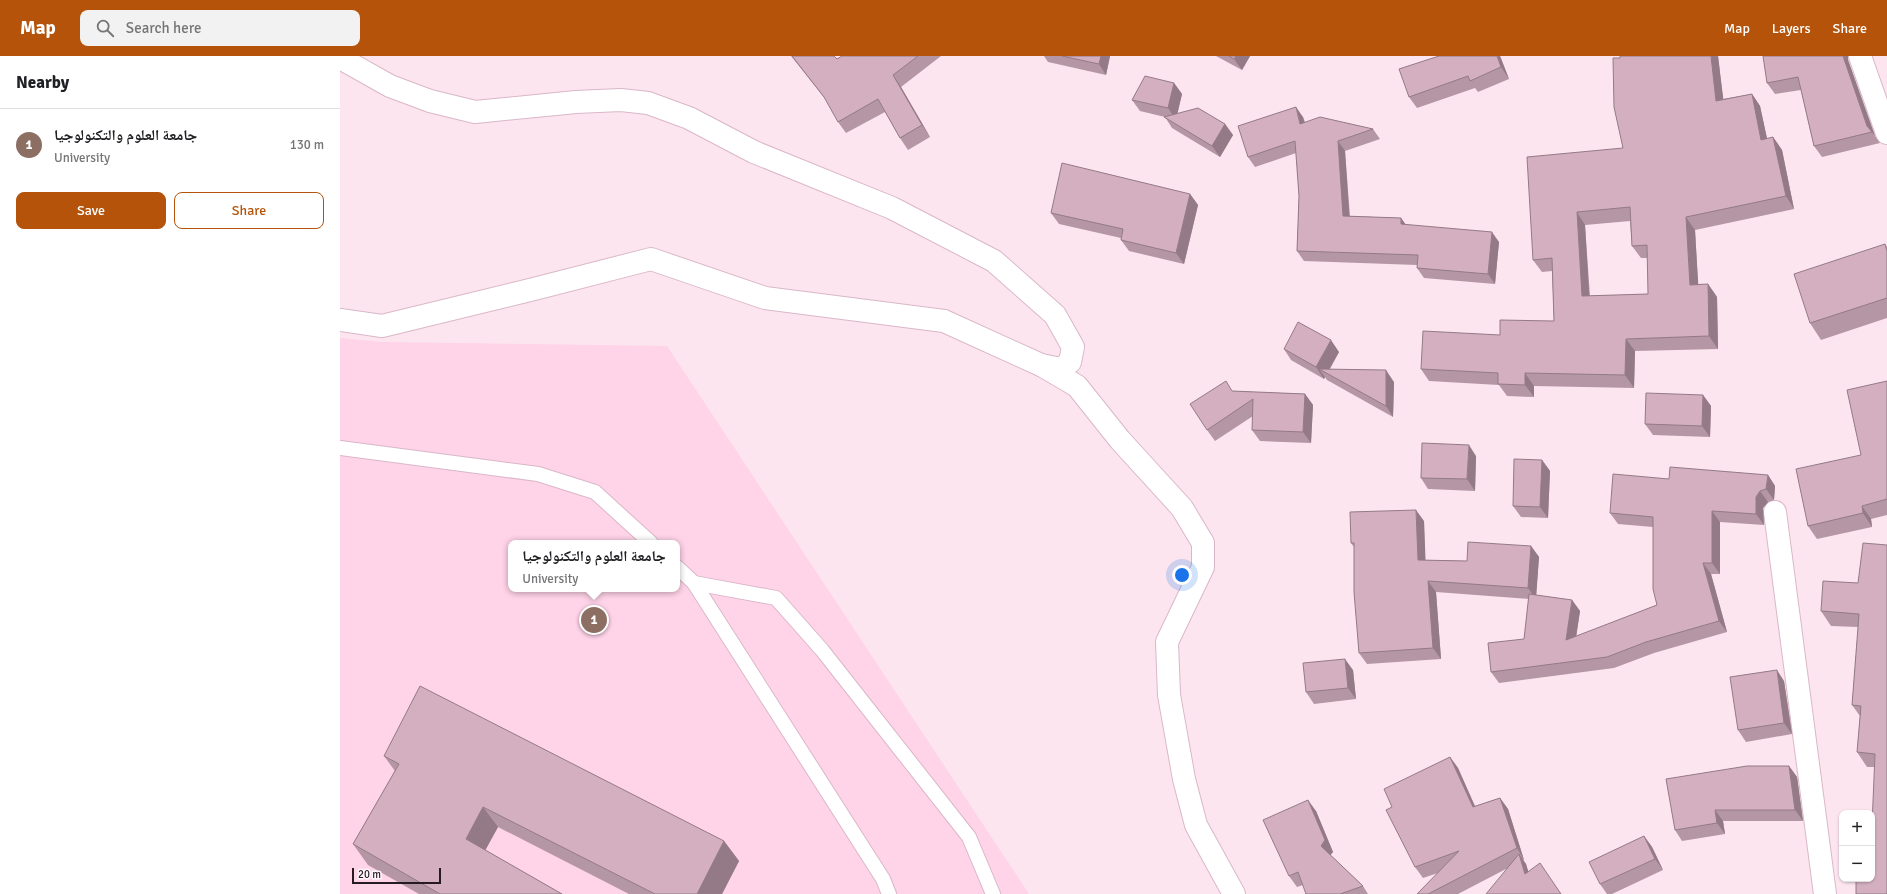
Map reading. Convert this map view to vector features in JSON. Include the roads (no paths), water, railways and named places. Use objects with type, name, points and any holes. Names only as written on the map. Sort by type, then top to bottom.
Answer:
[{"type":"street","points":[[1860,56],[1882,103],[1887,133]]},
{"type":"street","points":[[340,58],[390,86],[430,101],[475,112],[621,100],[648,103],[688,118],[754,152],[892,208],[994,262],[1055,315],[1072,347],[1070,362],[1061,369],[1041,365]]},
{"type":"street","points":[[340,320],[382,326],[651,259],[765,298],[944,322],[1041,365],[1077,386],[1120,440],[1182,508],[1203,543],[1203,567],[1167,642],[1169,695],[1184,779],[1196,825],[1234,894]]},
{"type":"street","points":[[1775,512],[1825,894]]},
{"type":"lane","points":[[340,448],[538,474],[595,492],[648,540]]},
{"type":"lane","points":[[680,570],[694,582],[883,879],[889,894]]},
{"type":"lane","points":[[694,582],[776,598],[822,650],[969,837],[993,894]]},
{"type":"place","name":"جامعة العلوم والتكنولوجيا","points":[[594,620]]}]
